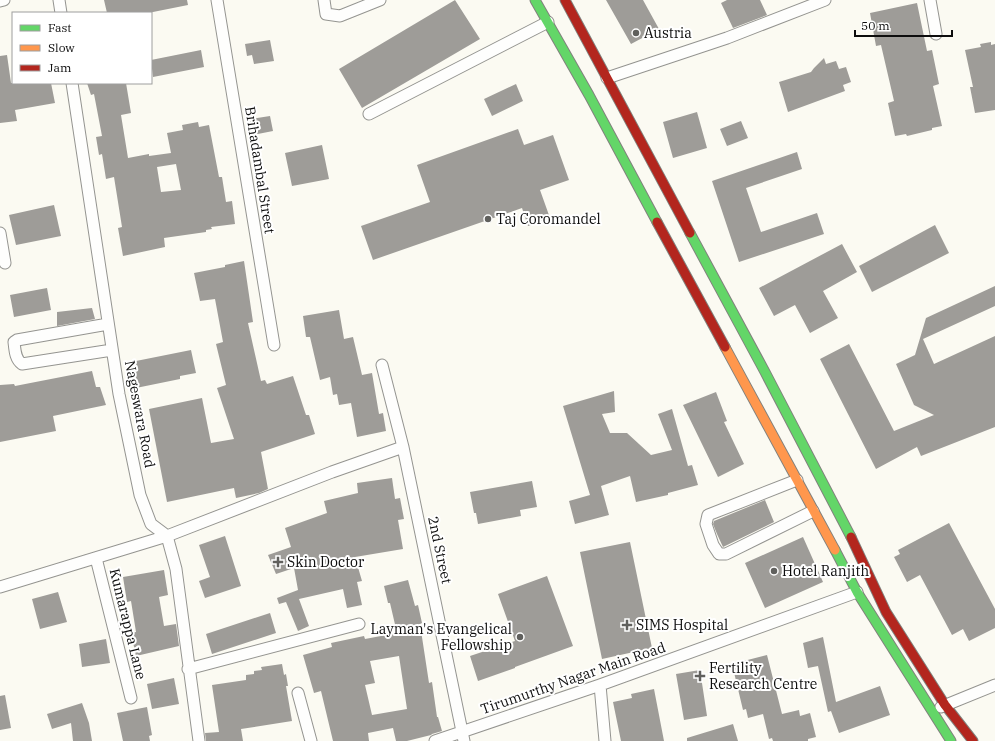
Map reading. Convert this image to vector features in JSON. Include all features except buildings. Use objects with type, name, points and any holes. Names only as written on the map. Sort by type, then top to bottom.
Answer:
[{"type":"main road","points":[[535,0],[589,95],[857,592],[951,741]]},
{"type":"main road","points":[[565,0],[769,379],[847,528],[886,612],[945,705],[974,741]]},
{"type":"main road","points":[[864,604],[886,612]]},
{"type":"street","points":[[0,1],[4,0]]},
{"type":"street","points":[[59,0],[61,12]]},
{"type":"street","name":"Brihadambal Street","points":[[217,0],[274,345]]},
{"type":"street","points":[[324,0],[326,14],[340,16],[380,0]]},
{"type":"street","points":[[607,78],[727,38],[825,0]]},
{"type":"street","points":[[930,0],[936,34]]},
{"type":"street","points":[[369,114],[548,22]]},
{"type":"street","name":"Nageswara Road","points":[[72,84],[119,394],[140,495],[152,524],[167,536]]},
{"type":"street","points":[[0,233],[5,263]]},
{"type":"street","points":[[108,324],[17,340],[14,342],[15,349],[17,361],[22,364],[112,350]]},
{"type":"street","name":"2nd Street","points":[[382,365],[403,447],[464,737]]},
{"type":"street","name":"Kumarappa Lane","points":[[0,587],[167,536],[332,472],[403,447]]},
{"type":"street","points":[[796,480],[708,515],[706,524],[713,545],[719,554],[726,554],[813,511]]},
{"type":"street","points":[[167,536],[176,569],[188,669],[199,741]]},
{"type":"street","name":"Kumarappa Lane","points":[[96,558],[131,698]]},
{"type":"street","name":"Tirumurthy Nagar Main Road","points":[[435,741],[464,737],[600,685],[857,592]]},
{"type":"street","points":[[188,669],[359,624]]},
{"type":"street","points":[[600,685],[605,741]]},
{"type":"street","points":[[931,711],[995,685]]},
{"type":"street","points":[[298,693],[311,741]]},
{"type":"traffic: fast","points":[[535,0],[589,95],[657,222]]},
{"type":"traffic: fast","points":[[690,233],[765,372],[851,537]]},
{"type":"traffic: fast","points":[[835,550],[857,592],[951,741]]},
{"type":"traffic: slow","points":[[725,347],[835,550]]},
{"type":"traffic: jam","points":[[565,0],[690,233]]},
{"type":"traffic: jam","points":[[657,222],[725,347]]},
{"type":"traffic: jam","points":[[851,537],[886,612],[945,705],[973,741]]},
{"type":"place","name":"Austria","points":[[636,33]]},
{"type":"place","name":"Taj Coromandel","points":[[488,219]]},
{"type":"place","name":"Skin Doctor","points":[[278,562]]},
{"type":"place","name":"Hotel Ranjith","points":[[774,571]]},
{"type":"place","name":"SIMS Hospital","points":[[627,625]]},
{"type":"place","name":"Layman's Evangelical Fellowship","points":[[520,637]]},
{"type":"place","name":"Fertility Research Centre","points":[[700,676]]}]
